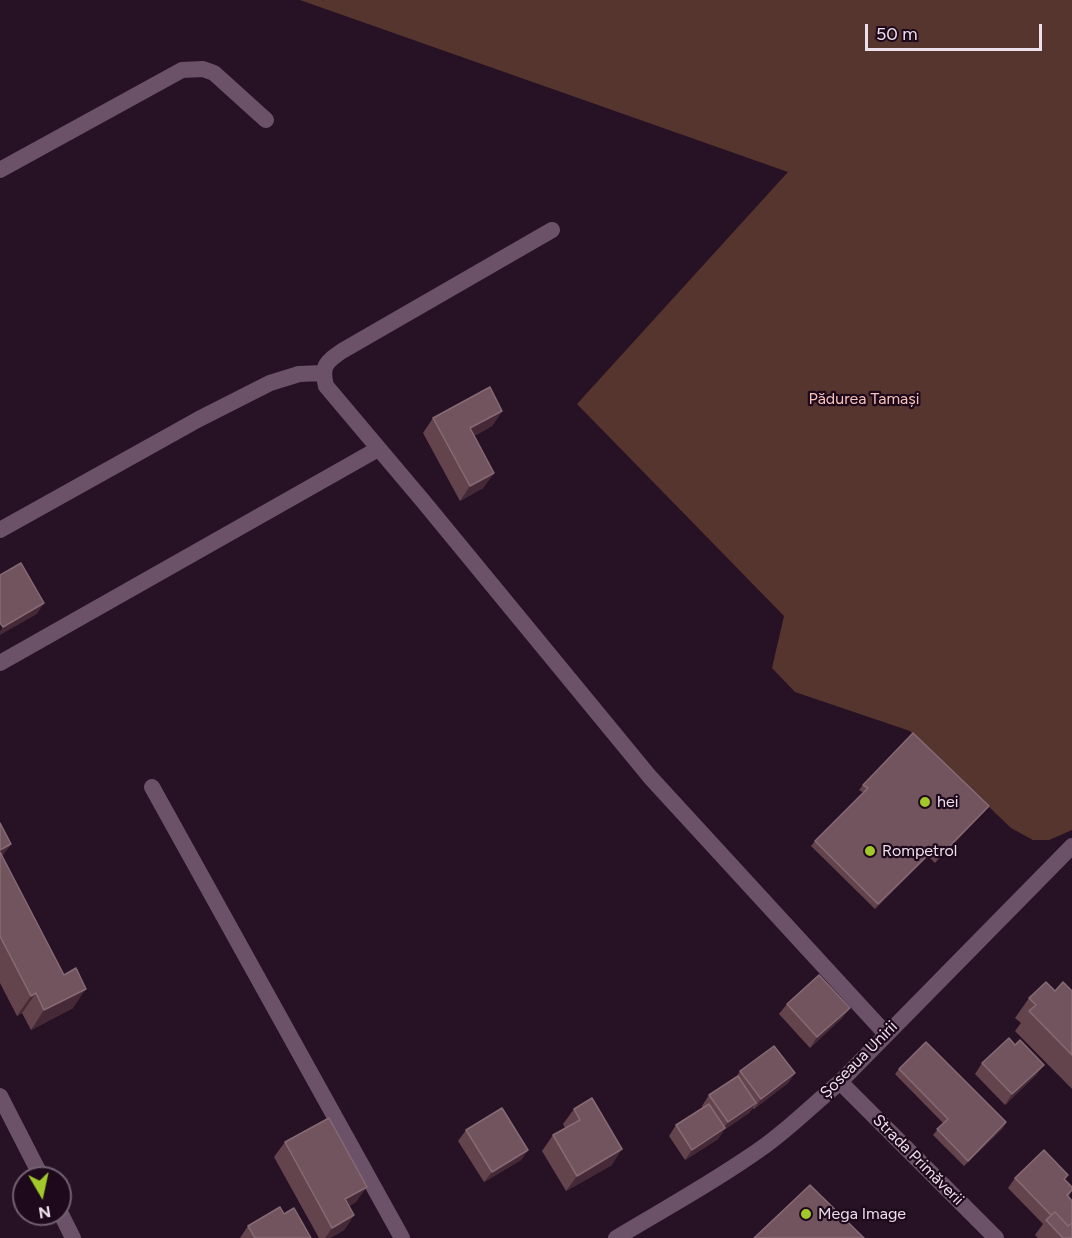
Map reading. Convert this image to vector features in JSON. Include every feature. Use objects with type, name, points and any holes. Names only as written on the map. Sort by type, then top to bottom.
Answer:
[{"type":"street","points":[[0,170],[182,70],[203,69],[214,73],[266,120]]},
{"type":"street","points":[[552,230],[342,351],[328,361],[323,373],[326,386],[650,777],[886,1034]]},
{"type":"street","points":[[0,530],[199,419],[270,383],[299,374],[323,373]]},
{"type":"street","points":[[0,663],[378,448]]},
{"type":"street","points":[[152,788],[402,1238]]},
{"type":"street","name":"Șoseaua Unirii","points":[[616,1238],[766,1144],[840,1082],[1072,846]]},
{"type":"street","name":"Strada Primăverii","points":[[840,1082],[996,1238]]},
{"type":"street","points":[[0,1096],[36,1166]]},
{"type":"green space","name":"Pădurea Tamași","points":[[300,0],[1072,0],[1072,830],[1049,840],[1033,840],[1011,828],[910,731],[795,692],[772,668],[784,616],[577,404],[788,172]]},
{"type":"building","points":[[490,387],[502,411],[470,428],[494,473],[470,486],[433,418]]},
{"type":"building","points":[[21,563],[44,603],[3,627],[0,623],[0,575]]},
{"type":"building","points":[[913,733],[989,806],[939,857],[932,851],[878,904],[815,841],[868,788],[863,785]]},
{"type":"building","points":[[0,823],[11,844],[0,850]]},
{"type":"building","points":[[0,852],[64,975],[76,968],[86,989],[44,1010],[36,993],[31,996],[0,936]]},
{"type":"building","points":[[819,975],[850,1008],[817,1037],[787,1004]]},
{"type":"building","points":[[1046,982],[1055,991],[1063,982],[1072,991],[1072,1055],[1029,1011],[1036,1005],[1029,998]]},
{"type":"building","points":[[1009,1038],[1015,1045],[1020,1040],[1044,1065],[1012,1094],[982,1063]]},
{"type":"building","points":[[926,1042],[1006,1122],[968,1161],[937,1129],[948,1119],[899,1069]]},
{"type":"building","points":[[774,1046],[795,1073],[761,1099],[740,1071]]},
{"type":"building","points":[[738,1076],[756,1103],[728,1122],[709,1095]]},
{"type":"building","points":[[592,1098],[622,1149],[577,1176],[553,1135],[580,1120],[574,1109]]},
{"type":"building","points":[[709,1104],[725,1128],[692,1150],[676,1125]]},
{"type":"building","points":[[502,1108],[528,1150],[492,1172],[466,1130]]},
{"type":"building","points":[[329,1118],[367,1187],[345,1199],[354,1215],[332,1228],[285,1142]]},
{"type":"building","points":[[1044,1150],[1068,1175],[1064,1179],[1072,1187],[1067,1195],[1072,1201],[1072,1223],[1068,1226],[1055,1212],[1051,1215],[1015,1178]]},
{"type":"building","name":"Mega Image","points":[[810,1185],[864,1238],[754,1238]]},
{"type":"building","points":[[280,1207],[284,1214],[294,1208],[311,1238],[255,1238],[248,1226]]},
{"type":"building","points":[[1055,1212],[1068,1226],[1072,1223],[1072,1238],[1063,1238],[1046,1220]]},
{"type":"place","name":"hei","points":[[925,802]]},
{"type":"place","name":"Rompetrol","points":[[870,851]]},
{"type":"place","name":"Mega Image","points":[[806,1214]]}]
